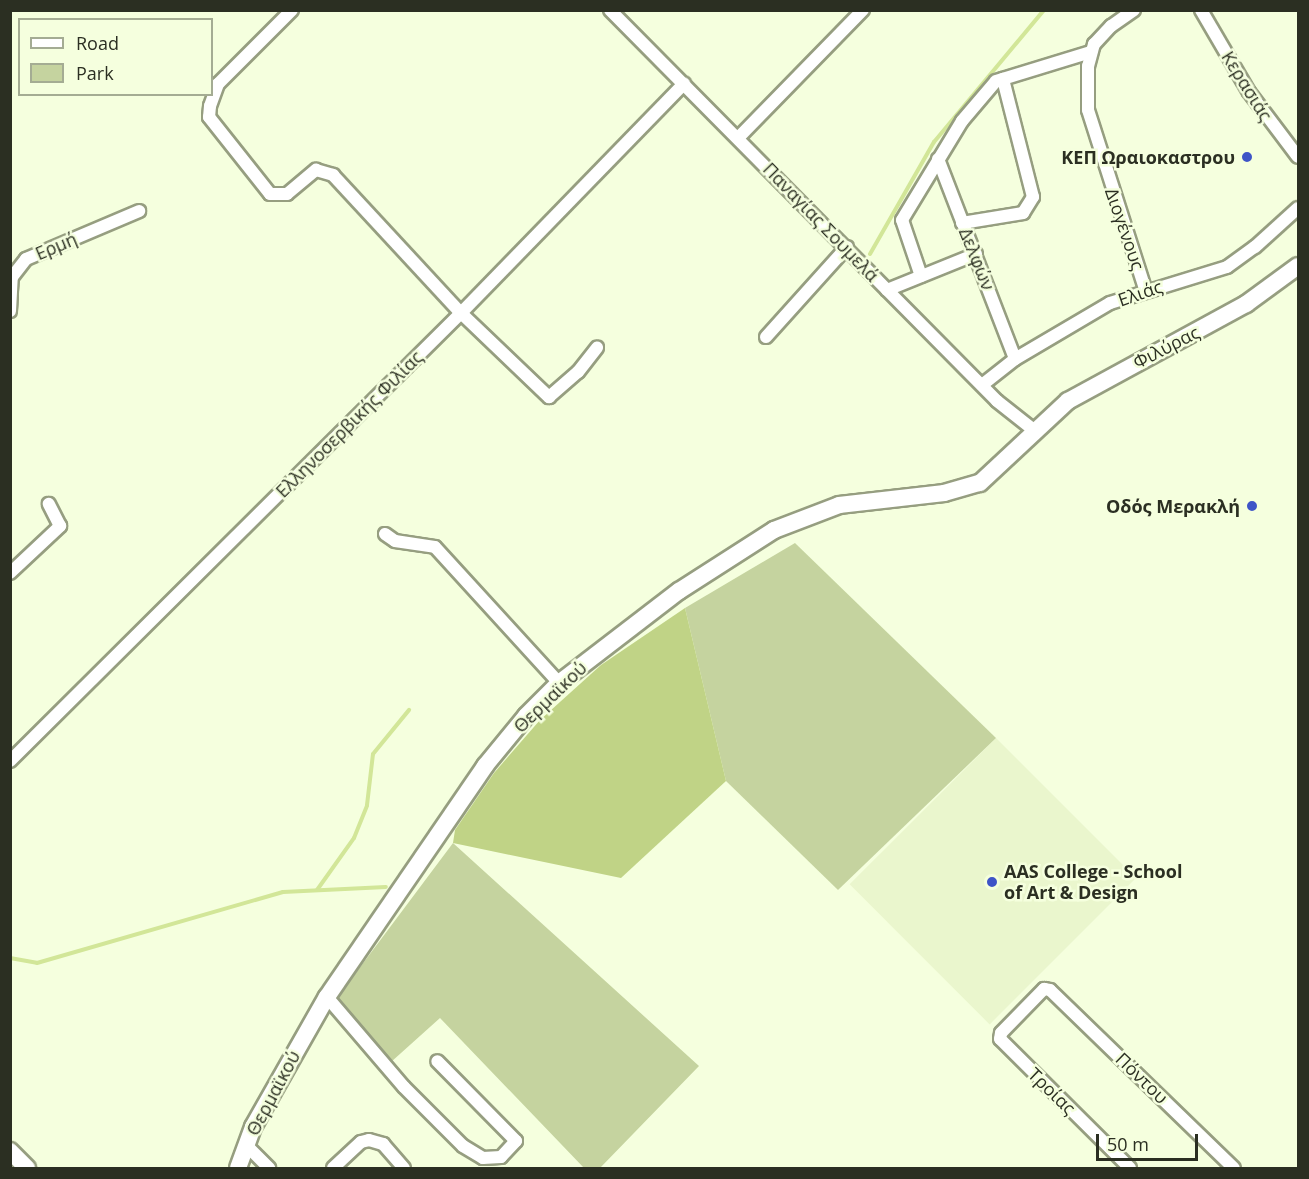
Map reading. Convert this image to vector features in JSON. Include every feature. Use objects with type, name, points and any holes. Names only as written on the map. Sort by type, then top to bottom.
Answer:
[{"type":"street","points":[[292,10],[218,84],[209,117],[270,194],[287,194],[316,170],[333,175],[461,313],[549,397],[578,372],[597,348]]},
{"type":"street","name":"Παναγίας Σουμελά","points":[[610,10],[982,385],[1035,431]]},
{"type":"street","points":[[738,138],[862,10]]},
{"type":"street","points":[[921,276],[902,220],[938,159],[991,86],[1003,79],[1091,52],[1111,26],[1134,10]]},
{"type":"street","name":"Κερασιάς","points":[[1201,10],[1249,92],[1299,157]]},
{"type":"street","name":"Διογένους","points":[[1091,52],[1088,110],[1145,289]]},
{"type":"street","points":[[962,223],[1023,213],[1033,197],[1003,79]]},
{"type":"street","name":"Ελληνοσερβικής Φιλίας","points":[[12,757],[461,313],[684,84]]},
{"type":"street","name":"Δελφών","points":[[938,159],[1015,359]]},
{"type":"street","name":"Ελιάς","points":[[982,385],[1015,359],[1110,303],[1145,289],[1227,267],[1255,248],[1299,208]]},
{"type":"street","name":"Ερμή","points":[[10,311],[12,278],[26,259],[139,211]]},
{"type":"street","points":[[766,337],[847,247]]},
{"type":"street","points":[[887,290],[976,254]]},
{"type":"street","name":"Φιλύρας","points":[[1035,431],[1087,388],[1246,304],[1299,266]]},
{"type":"street","name":"Θερμαϊκού","points":[[238,1168],[246,1145],[327,997],[485,766],[526,716],[559,683],[679,591],[774,530],[839,505],[967,489],[991,477],[1035,431]]},
{"type":"street","points":[[10,573],[60,526],[49,504]]},
{"type":"street","points":[[385,534],[394,541],[435,547],[559,683]]},
{"type":"street","name":"Πόντου","points":[[1000,1039],[1001,1033],[1048,988],[1234,1168]]},
{"type":"street","points":[[327,997],[404,1087],[463,1146],[483,1158],[501,1157],[516,1141],[437,1061]]},
{"type":"street","name":"Τροίας","points":[[1000,1039],[1130,1168]]},
{"type":"street","points":[[333,1168],[361,1143],[369,1140],[383,1144],[404,1168]]},
{"type":"street","points":[[246,1145],[269,1168]]},
{"type":"street","points":[[10,1150],[27,1168]]},
{"type":"shaded area","name":"AAS College - School of Art & Design","points":[[996,738],[1136,878],[990,1024],[850,884]]},
{"type":"green space","points":[[795,543],[996,738],[838,890],[726,781],[685,608]]},
{"type":"green space","points":[[685,608],[726,781],[621,878],[453,843],[455,830],[494,773],[540,720],[601,665]]},
{"type":"green space","points":[[453,843],[699,1066],[600,1168],[584,1168],[440,1018],[391,1062],[337,998]]},
{"type":"waterway","points":[[870,254],[934,142],[1044,10]]},
{"type":"waterway","points":[[317,890],[354,838],[367,805],[373,754],[409,710]]},
{"type":"waterway","points":[[10,958],[37,963],[283,892],[386,887]]},
{"type":"place","name":"ΚΕΠ Ωραιοκαστρου","points":[[1247,157]]},
{"type":"place","name":"Οδός Μερακλή","points":[[1252,506]]},
{"type":"place","name":"AAS College - School of Art & Design","points":[[992,882]]}]
